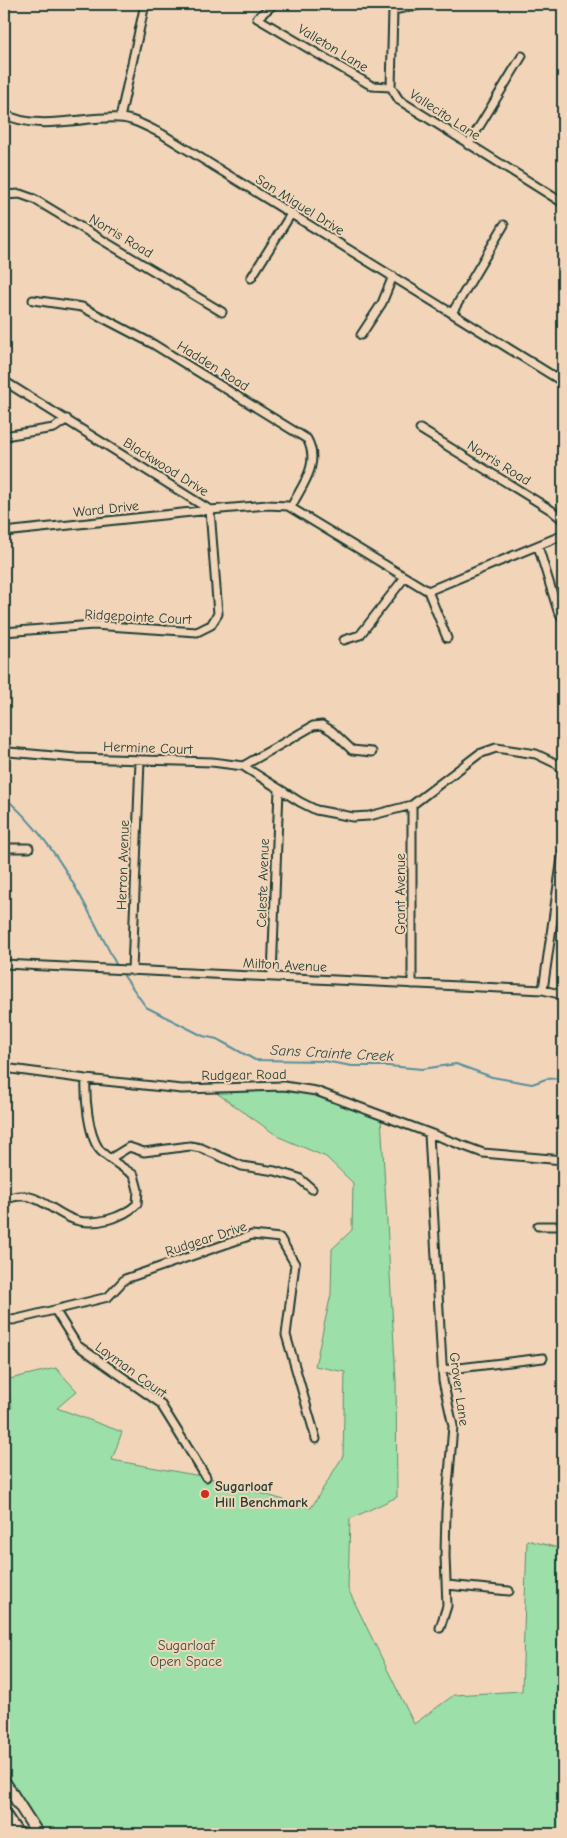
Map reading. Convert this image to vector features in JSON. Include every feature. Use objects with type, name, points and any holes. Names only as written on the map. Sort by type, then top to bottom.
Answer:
[{"type":"highway","points":[[4,1781],[38,1834]]},
{"type":"highway","points":[[4,1813],[18,1834]]},
{"type":"highway","points":[[4,1830],[7,1834]]},
{"type":"street","points":[[120,118],[145,4]]},
{"type":"street","name":"Valleton Lane","points":[[274,4],[258,18],[372,86],[391,87]]},
{"type":"street","points":[[387,4],[393,10],[425,4]]},
{"type":"street","name":"Vallecito Lane","points":[[393,10],[391,87],[399,100],[563,204]]},
{"type":"street","points":[[468,145],[522,56]]},
{"type":"street","name":"San Miguel Drive","points":[[4,114],[14,120],[49,122],[120,118],[162,134],[563,382]]},
{"type":"street","name":"Norris Road","points":[[4,195],[20,194],[34,199],[222,312]]},
{"type":"street","points":[[251,278],[291,214]]},
{"type":"street","points":[[452,313],[504,225]]},
{"type":"street","points":[[362,335],[382,303],[393,276]]},
{"type":"street","name":"Hadden Road","points":[[33,300],[82,307],[153,344],[307,439],[312,452],[312,468],[291,507]]},
{"type":"street","name":"Blackwood Drive","points":[[4,381],[210,510],[278,504],[291,507],[428,591]]},
{"type":"street","points":[[4,436],[54,428],[67,419]]},
{"type":"street","name":"Norris Road","points":[[420,429],[551,510],[563,520]]},
{"type":"street","name":"Ward Drive","points":[[4,532],[210,510]]},
{"type":"street","name":"Ridgepointe Court","points":[[4,632],[93,625],[197,632],[207,628],[215,621],[218,614],[210,510]]},
{"type":"street","points":[[447,638],[428,591],[563,535]]},
{"type":"street","points":[[538,546],[558,611],[563,619]]},
{"type":"street","points":[[344,640],[360,635],[405,577]]},
{"type":"street","points":[[243,766],[312,726],[322,725],[332,731],[349,749],[372,752]]},
{"type":"street","points":[[412,805],[479,754],[496,748],[536,754],[557,764],[563,771]]},
{"type":"street","name":"Hermine Court","points":[[9,752],[140,760],[212,762],[243,766],[279,790],[316,810],[353,817],[369,816],[412,805]]},
{"type":"street","name":"Herron Avenue","points":[[132,971],[140,760]]},
{"type":"street","name":"Celeste Avenue","points":[[272,976],[279,790]]},
{"type":"street","name":"Grant Avenue","points":[[412,805],[412,984]]},
{"type":"street","points":[[4,848],[29,848]]},
{"type":"street","points":[[543,990],[563,850]]},
{"type":"street","name":"Milton Avenue","points":[[4,964],[543,990],[563,996]]},
{"type":"street","name":"Rudgear Road","points":[[4,1068],[182,1089],[284,1086],[316,1091],[483,1153],[563,1160]]},
{"type":"street","points":[[4,1200],[32,1197],[48,1203],[75,1220],[88,1222],[108,1220],[128,1213],[137,1204],[138,1190],[134,1175],[99,1150],[92,1133],[85,1094],[86,1079]]},
{"type":"street","name":"Grover Lane","points":[[429,1134],[442,1370],[453,1426],[446,1511],[447,1612],[440,1628]]},
{"type":"street","points":[[111,1158],[129,1147],[144,1152],[190,1146],[201,1148],[242,1166],[275,1171],[299,1178],[312,1189]]},
{"type":"street","points":[[538,1226],[563,1226]]},
{"type":"street","name":"Rudgear Drive","points":[[4,1318],[14,1320],[108,1297],[125,1279],[252,1235],[280,1238],[295,1264],[286,1335],[316,1439]]},
{"type":"street","name":"Layman Court","points":[[55,1310],[76,1345],[160,1403],[206,1477]]},
{"type":"street","points":[[442,1370],[543,1358]]},
{"type":"street","points":[[447,1585],[509,1591]]},
{"type":"green space","name":"Sugarloaf Open Space","points":[[253,1085],[316,1091],[381,1116],[396,1380],[397,1497],[350,1519],[348,1589],[414,1724],[454,1695],[522,1691],[527,1540],[563,1549],[563,1834],[38,1834],[4,1781],[4,1416],[12,1407],[5,1380],[56,1368],[77,1391],[57,1408],[122,1432],[112,1460],[206,1477],[311,1508],[343,1456],[345,1372],[315,1366],[331,1294],[332,1249],[352,1230],[353,1183],[326,1157],[279,1137],[211,1089]]},
{"type":"waterway","name":"Sans Crainte Creek","points":[[4,797],[39,833],[54,853],[81,896],[116,964]]},
{"type":"waterway","name":"Sans Crainte Creek","points":[[124,976],[146,1007],[203,1036],[217,1039],[255,1060],[324,1061],[352,1066],[388,1066],[422,1069],[456,1064],[492,1077],[532,1084],[546,1079],[563,1078]]},
{"type":"place","name":"Sugarloaf Hill Benchmark","points":[[205,1494]]}]
